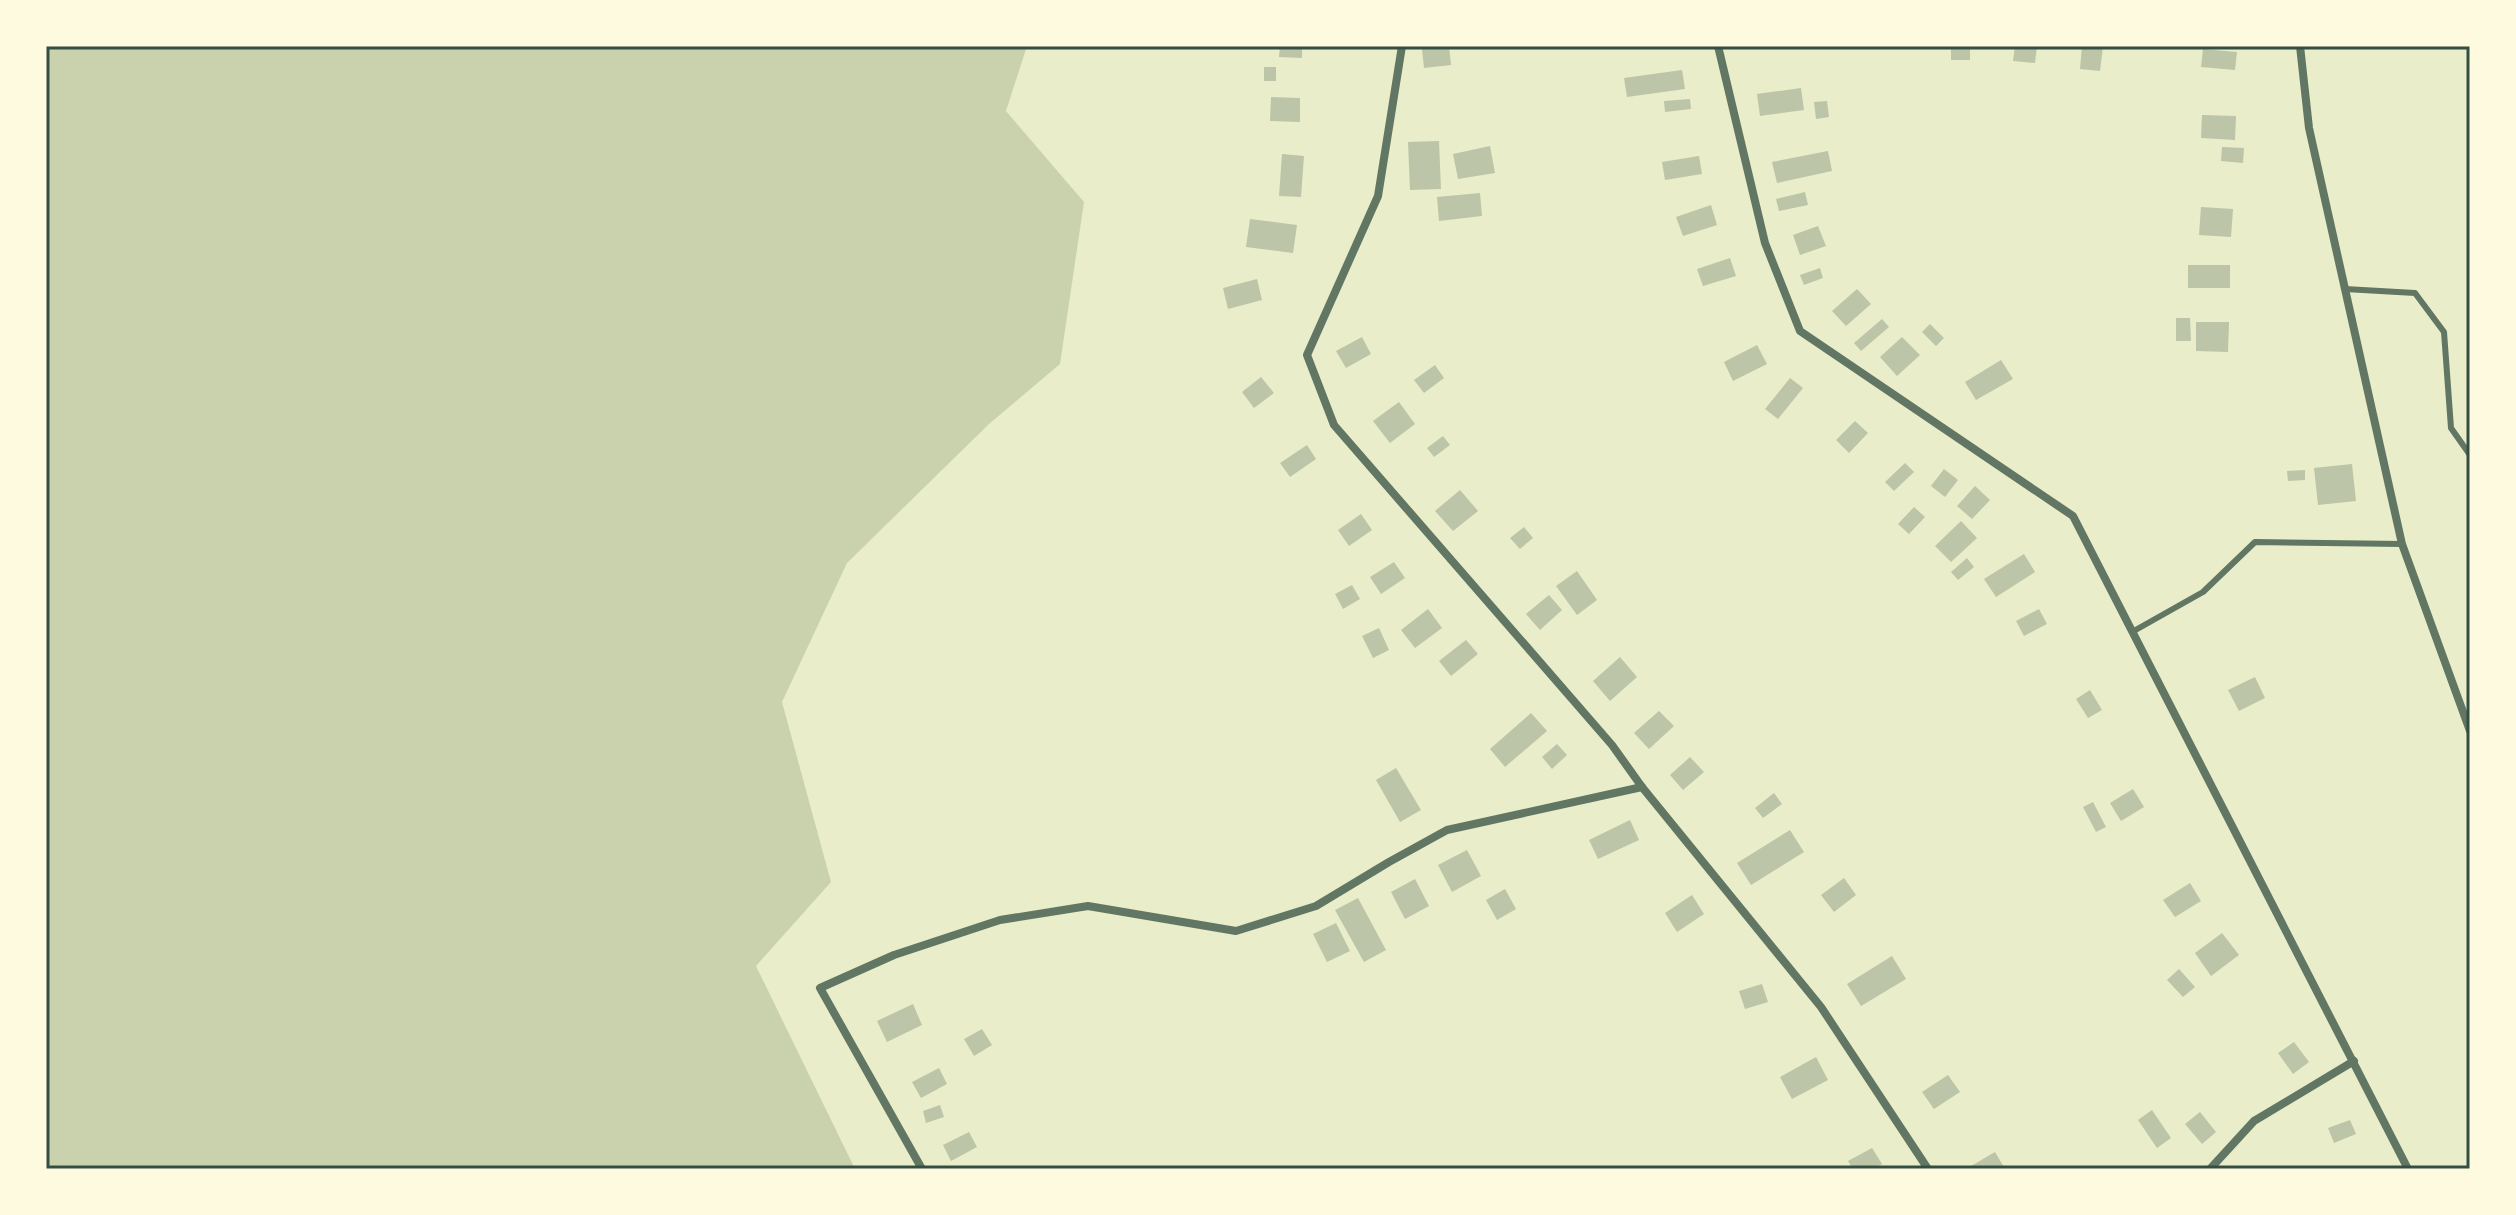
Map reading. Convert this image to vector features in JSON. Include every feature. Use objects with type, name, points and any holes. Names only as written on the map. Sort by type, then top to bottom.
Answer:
[{"type":"street","points":[[1402,46],[1378,196],[1307,355],[1334,425],[1612,745],[1642,787],[1821,1007],[1928,1169]]},
{"type":"street","points":[[1718,46],[1765,243],[1800,331],[2073,516],[2408,1169]]},
{"type":"street","points":[[2300,46],[2309,128],[2402,544],[2470,731]]},
{"type":"street","points":[[922,1169],[820,988],[894,955],[1000,920],[1088,906],[1236,931],[1316,906],[1447,830],[1642,787]]},
{"type":"street","points":[[2210,1169],[2254,1121],[2354,1061]]},
{"type":"lane","points":[[2345,289],[2415,293],[2444,332],[2451,428],[2470,455]]},
{"type":"lane","points":[[2132,632],[2203,592],[2255,542],[2402,544]]},
{"type":"green space","points":[[46,46],[1027,46],[1006,111],[1084,202],[1060,364],[989,424],[847,563],[782,702],[831,882],[756,966],[855,1169],[46,1169]]},
{"type":"building","points":[[1280,46],[1302,46],[1302,58],[1279,57]]},
{"type":"building","points":[[1449,46],[1451,65],[1424,68],[1422,49]]},
{"type":"building","points":[[1951,46],[1970,46],[1970,60],[1951,60]]},
{"type":"building","points":[[2015,46],[2037,46],[2035,63],[2013,61]]},
{"type":"building","points":[[2082,46],[2103,46],[2100,71],[2080,69]]},
{"type":"building","points":[[2203,49],[2237,52],[2235,70],[2201,67]]},
{"type":"building","points":[[1264,67],[1276,67],[1276,81],[1264,81]]},
{"type":"building","points":[[1682,70],[1685,89],[1627,97],[1624,78]]},
{"type":"building","points":[[1801,88],[1804,110],[1760,116],[1757,94]]},
{"type":"building","points":[[1271,97],[1300,98],[1300,122],[1270,121]]},
{"type":"building","points":[[1690,99],[1691,109],[1665,112],[1664,101]]},
{"type":"building","points":[[1827,101],[1829,117],[1816,119],[1814,102]]},
{"type":"building","points":[[2202,115],[2236,116],[2235,140],[2201,138]]},
{"type":"building","points":[[1439,141],[1441,189],[1410,190],[1408,142]]},
{"type":"building","points":[[1490,146],[1495,173],[1458,179],[1453,154]]},
{"type":"building","points":[[2222,147],[2244,148],[2243,163],[2221,161]]},
{"type":"building","points":[[1828,151],[1832,171],[1777,183],[1772,162]]},
{"type":"building","points":[[1282,154],[1304,156],[1301,197],[1279,196]]},
{"type":"building","points":[[1699,156],[1702,174],[1665,180],[1662,162]]},
{"type":"building","points":[[1805,192],[1808,205],[1779,211],[1776,199]]},
{"type":"building","points":[[1480,193],[1482,216],[1439,221],[1437,197]]},
{"type":"building","points":[[1711,205],[1717,225],[1683,236],[1676,217]]},
{"type":"building","points":[[2201,207],[2233,209],[2231,237],[2199,235]]},
{"type":"building","points":[[1250,219],[1297,225],[1293,253],[1246,247]]},
{"type":"building","points":[[1818,226],[1826,246],[1800,255],[1793,235]]},
{"type":"building","points":[[1730,258],[1736,276],[1703,286],[1697,269]]},
{"type":"building","points":[[2188,265],[2230,265],[2230,288],[2188,288]]},
{"type":"building","points":[[1820,268],[1823,278],[1804,285],[1800,275]]},
{"type":"building","points":[[1257,279],[1262,300],[1228,309],[1223,288]]},
{"type":"building","points":[[1857,289],[1871,304],[1846,326],[1832,311]]},
{"type":"building","points":[[2176,318],[2190,318],[2191,341],[2176,341]]},
{"type":"building","points":[[1882,319],[1889,327],[1861,351],[1854,343]]},
{"type":"building","points":[[2196,322],[2229,322],[2228,352],[2196,351]]},
{"type":"building","points":[[1930,324],[1944,338],[1936,346],[1922,332]]},
{"type":"building","points":[[1362,337],[1371,354],[1346,368],[1336,351]]},
{"type":"building","points":[[1902,337],[1920,355],[1897,376],[1880,357]]},
{"type":"building","points":[[1757,345],[1767,364],[1733,381],[1724,362]]},
{"type":"building","points":[[2001,360],[2013,379],[1976,400],[1965,382]]},
{"type":"building","points":[[1435,365],[1444,378],[1424,393],[1414,380]]},
{"type":"building","points":[[1261,377],[1274,393],[1254,408],[1242,392]]},
{"type":"building","points":[[1790,378],[1803,388],[1778,419],[1765,409]]},
{"type":"building","points":[[1399,402],[1415,424],[1390,443],[1373,421]]},
{"type":"building","points":[[1855,421],[1868,433],[1849,453],[1836,440]]},
{"type":"building","points":[[1443,436],[1450,445],[1434,457],[1427,448]]},
{"type":"building","points":[[1307,445],[1316,459],[1290,477],[1280,463]]},
{"type":"building","points":[[1905,463],[1914,472],[1894,491],[1885,482]]},
{"type":"building","points":[[2352,464],[2356,501],[2318,505],[2314,468]]},
{"type":"building","points":[[1944,469],[1958,480],[1945,497],[1931,486]]},
{"type":"building","points":[[2305,470],[2305,480],[2288,481],[2287,471]]},
{"type":"building","points":[[1975,486],[1990,500],[1972,519],[1957,506]]},
{"type":"building","points":[[1460,490],[1478,511],[1453,531],[1435,511]]},
{"type":"building","points":[[1914,507],[1925,517],[1909,534],[1898,524]]},
{"type":"building","points":[[1361,514],[1372,530],[1349,546],[1338,530]]},
{"type":"building","points":[[1961,521],[1977,538],[1951,562],[1935,546]]},
{"type":"building","points":[[1524,527],[1533,538],[1520,549],[1510,538]]},
{"type":"building","points":[[2024,554],[2035,572],[1996,597],[1984,579]]},
{"type":"building","points":[[1967,558],[1974,567],[1958,580],[1951,572]]},
{"type":"building","points":[[1394,562],[1405,578],[1381,594],[1370,577]]},
{"type":"building","points":[[1577,571],[1597,600],[1577,615],[1556,586]]},
{"type":"building","points":[[1352,585],[1360,599],[1343,609],[1335,594]]},
{"type":"building","points":[[1549,595],[1562,610],[1540,630],[1526,614]]},
{"type":"building","points":[[1428,609],[1442,628],[1415,648],[1401,630]]},
{"type":"building","points":[[2039,609],[2047,624],[2024,636],[2016,621]]},
{"type":"building","points":[[1379,628],[1389,650],[1373,658],[1362,636]]},
{"type":"building","points":[[1466,640],[1478,654],[1451,676],[1439,661]]},
{"type":"building","points":[[1620,657],[1637,677],[1610,701],[1593,681]]},
{"type":"building","points":[[2255,677],[2265,698],[2239,711],[2228,690]]},
{"type":"building","points":[[2090,690],[2102,710],[2088,718],[2076,699]]},
{"type":"building","points":[[1659,711],[1674,726],[1649,749],[1634,733]]},
{"type":"building","points":[[1531,713],[1547,731],[1505,767],[1490,749]]},
{"type":"building","points":[[1557,744],[1567,755],[1552,769],[1542,757]]},
{"type":"building","points":[[1690,757],[1704,772],[1683,790],[1670,775]]},
{"type":"building","points":[[1396,768],[1421,810],[1400,822],[1376,780]]},
{"type":"building","points":[[2133,789],[2144,807],[2121,821],[2110,803]]},
{"type":"building","points":[[1774,793],[1782,804],[1763,818],[1755,808]]},
{"type":"building","points":[[2093,802],[2106,827],[2096,832],[2083,807]]},
{"type":"building","points":[[1630,820],[1639,840],[1598,859],[1589,840]]},
{"type":"building","points":[[1790,830],[1804,852],[1751,885],[1737,863]]},
{"type":"building","points":[[1467,850],[1481,876],[1452,892],[1438,865]]},
{"type":"building","points":[[1844,878],[1856,895],[1834,912],[1821,895]]},
{"type":"building","points":[[1415,879],[1429,906],[1405,919],[1391,892]]},
{"type":"building","points":[[2190,883],[2201,901],[2175,917],[2163,900]]},
{"type":"building","points":[[1505,889],[1516,909],[1497,920],[1486,900]]},
{"type":"building","points":[[1692,895],[1704,914],[1677,932],[1665,913]]},
{"type":"building","points":[[1358,898],[1386,950],[1364,962],[1335,910]]},
{"type":"building","points":[[1336,923],[1350,951],[1327,962],[1313,934]]},
{"type":"building","points":[[2222,933],[2239,955],[2211,976],[2195,953]]},
{"type":"building","points":[[1892,956],[1906,979],[1861,1006],[1847,984]]},
{"type":"building","points":[[2179,969],[2195,987],[2183,997],[2167,980]]},
{"type":"building","points":[[1762,984],[1768,1002],[1745,1009],[1739,991]]},
{"type":"building","points":[[913,1004],[922,1025],[887,1042],[877,1021]]},
{"type":"building","points":[[982,1029],[992,1045],[974,1056],[964,1039]]},
{"type":"building","points":[[2294,1042],[2309,1062],[2293,1074],[2278,1053]]},
{"type":"building","points":[[1816,1057],[1828,1080],[1792,1099],[1780,1077]]},
{"type":"building","points":[[939,1068],[947,1084],[921,1098],[912,1082]]},
{"type":"building","points":[[1948,1075],[1960,1092],[1934,1109],[1922,1092]]},
{"type":"building","points":[[940,1105],[944,1117],[926,1123],[923,1111]]},
{"type":"building","points":[[2152,1110],[2171,1138],[2157,1148],[2138,1120]]},
{"type":"building","points":[[2200,1112],[2216,1132],[2202,1144],[2185,1124]]},
{"type":"building","points":[[2350,1120],[2356,1134],[2334,1143],[2328,1128]]},
{"type":"building","points":[[969,1132],[977,1147],[951,1161],[943,1145]]},
{"type":"building","points":[[1872,1148],[1882,1164],[1874,1169],[1853,1169],[1848,1161]]},
{"type":"building","points":[[1995,1152],[2005,1169],[1966,1169]]}]
